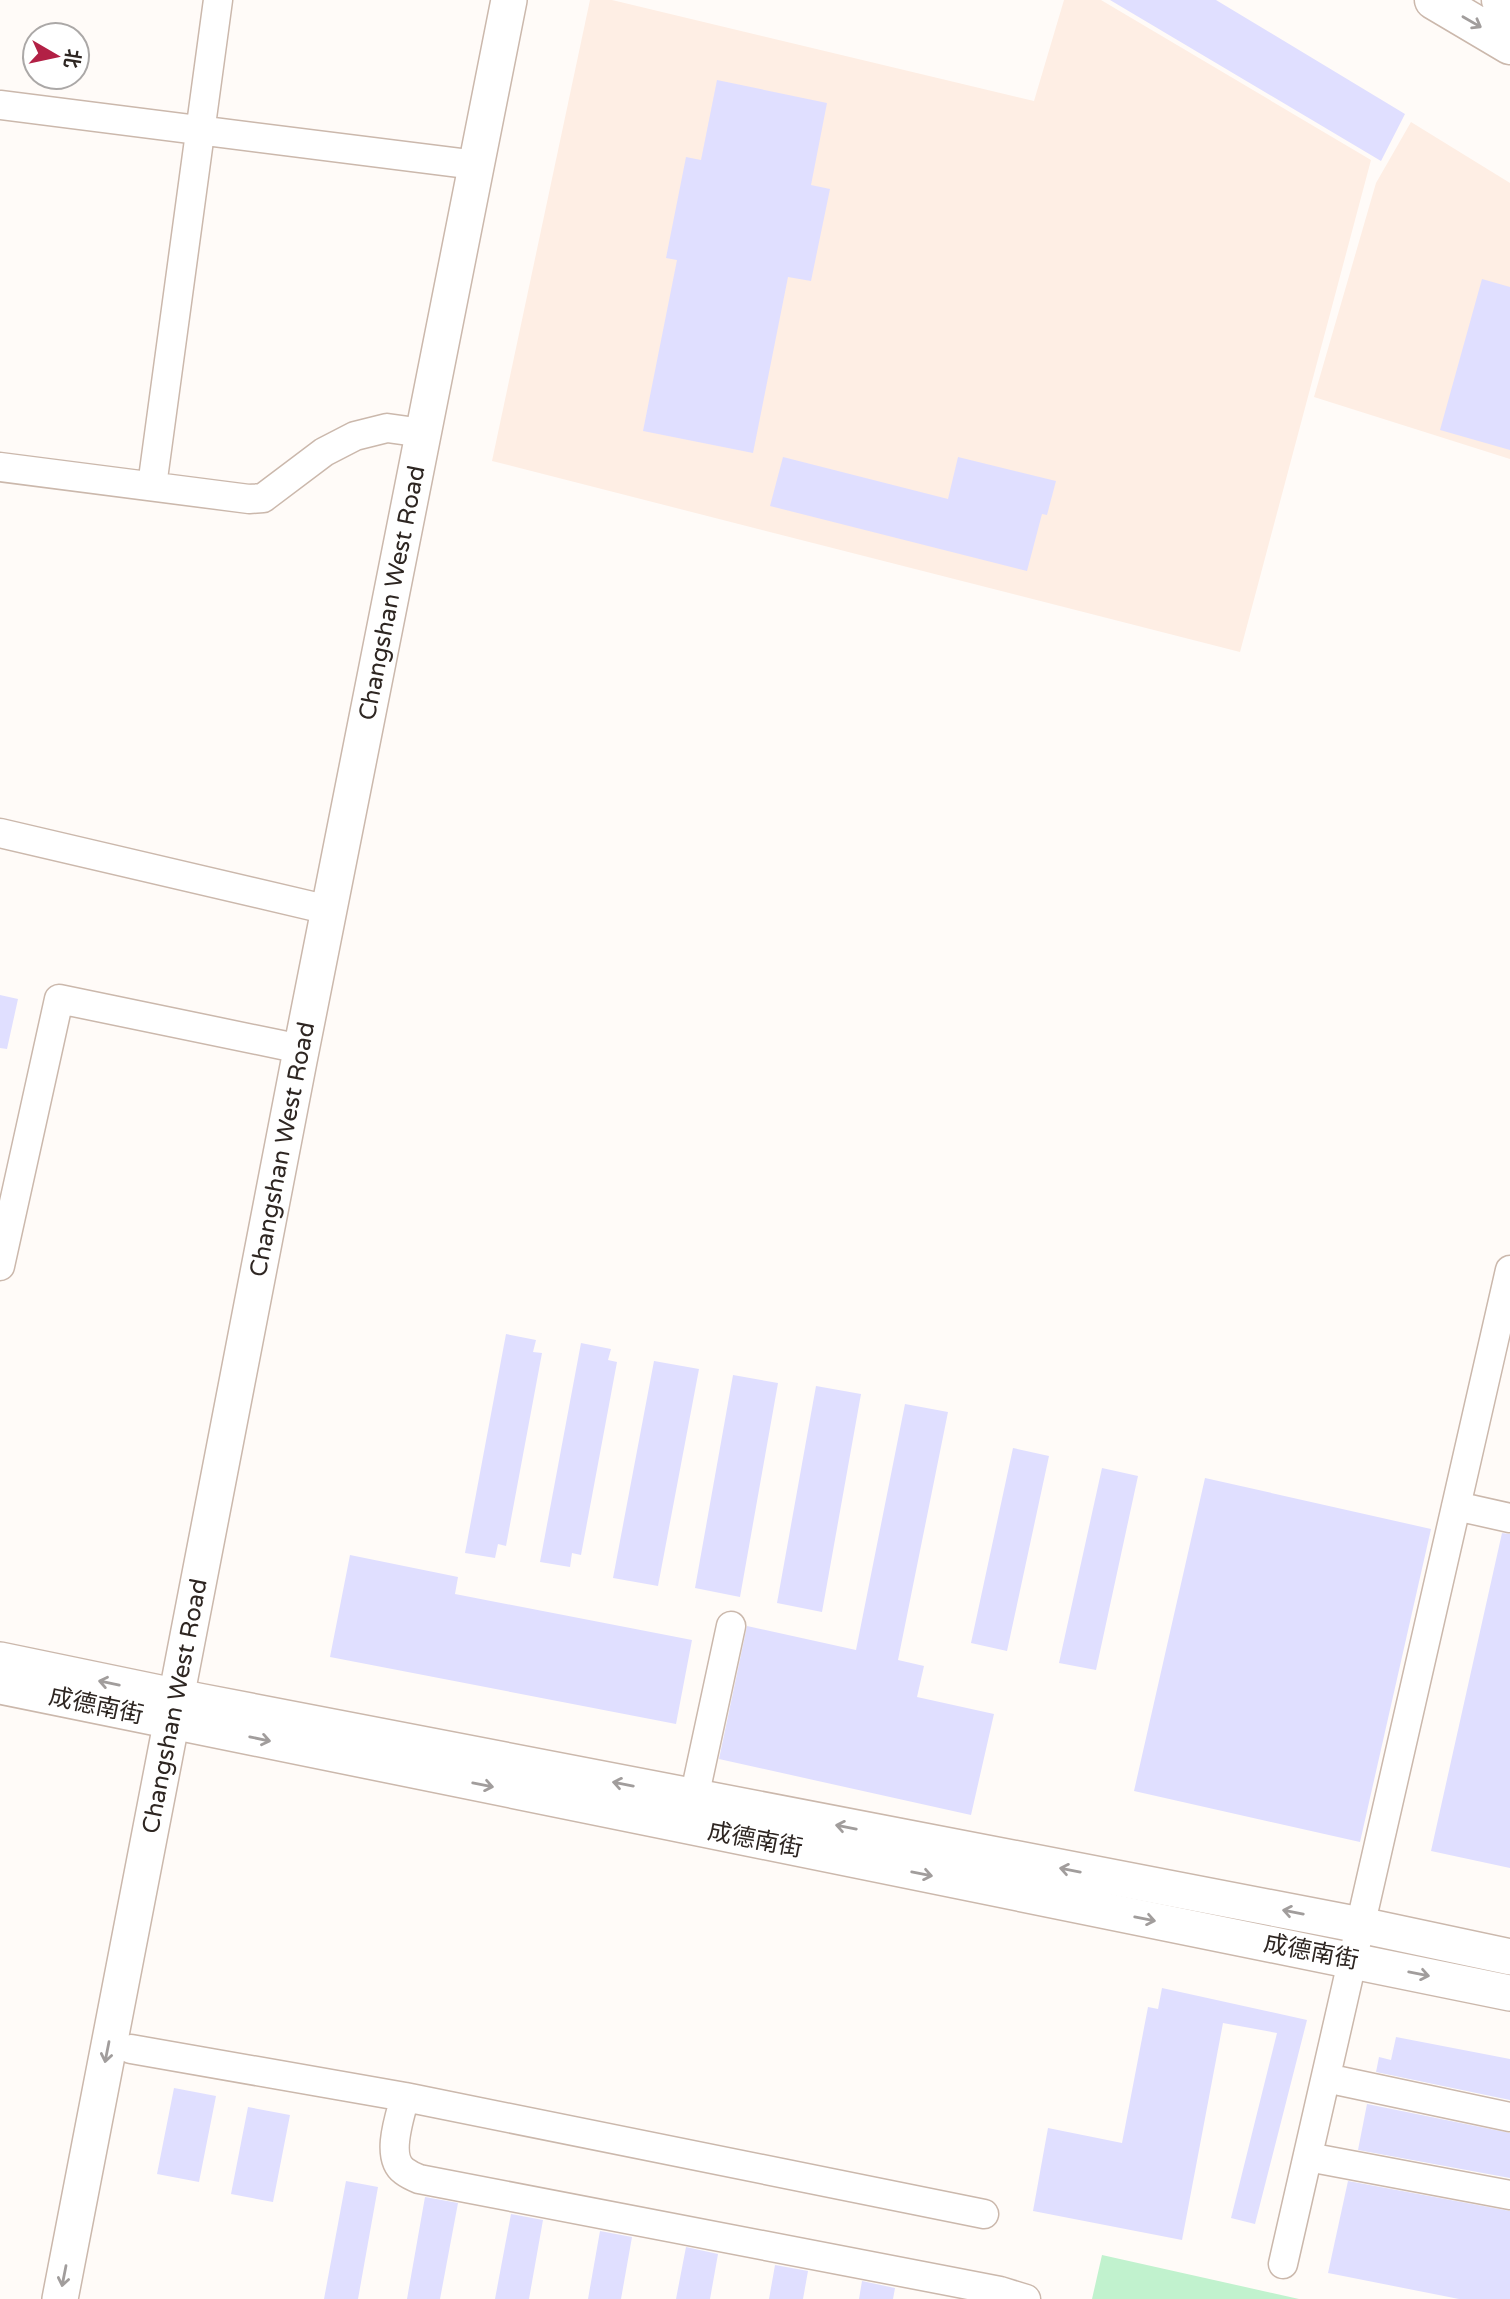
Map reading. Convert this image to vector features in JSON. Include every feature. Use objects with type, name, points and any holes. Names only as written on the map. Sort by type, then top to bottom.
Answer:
[{"type":"highway","points":[[1434,0],[1510,45]]},
{"type":"highway","points":[[1501,0],[1510,5]]},
{"type":"main road","name":"Changshan West Road","points":[[85,2299],[131,2049],[185,1711],[301,1049],[509,0]]},
{"type":"main road","name":"Changshan West Road","points":[[60,2299],[324,1052],[532,0]]},
{"type":"main road","name":"成德南街","points":[[0,1661],[185,1711],[1510,1993]]},
{"type":"main road","name":"成德南街","points":[[0,1686],[185,1711],[694,1798],[1510,1956]]},
{"type":"street","points":[[152,486],[218,0]]},
{"type":"street","points":[[0,105],[476,165]]},
{"type":"street","points":[[0,467],[249,499],[263,498],[324,452],[355,436],[387,428],[423,433]]},
{"type":"street","points":[[0,833],[329,910]]},
{"type":"street","points":[[0,1266],[59,999],[301,1049]]},
{"type":"street","points":[[1283,2264],[1456,1506],[1499,1366],[1510,1270]]},
{"type":"street","points":[[1456,1506],[1510,1518]]},
{"type":"street","points":[[694,1798],[731,1626]]},
{"type":"street","points":[[131,2049],[405,2097],[984,2214]]},
{"type":"street","points":[[1325,2078],[1510,2117]]},
{"type":"street","points":[[405,2097],[395,2136],[395,2157],[402,2170],[419,2179],[1000,2291],[1026,2299]]},
{"type":"street","points":[[1308,2157],[1510,2194]]},
{"type":"shaded area","points":[[590,0],[612,0],[1034,101],[1064,0],[1101,0],[1371,160],[1240,652],[492,461]]},
{"type":"shaded area","points":[[1411,122],[1510,183],[1510,459],[1314,397],[1376,183]]},
{"type":"green space","points":[[1102,2255],[1299,2299],[1092,2299]]},
{"type":"building","points":[[1110,0],[1216,0],[1405,114],[1381,161]]},
{"type":"building","points":[[717,80],[827,103],[811,185],[830,189],[811,281],[788,277],[753,453],[643,431],[677,260],[666,258],[686,157],[701,160]]},
{"type":"building","points":[[1482,279],[1510,287],[1510,450],[1440,430]]},
{"type":"building","points":[[783,457],[948,499],[958,457],[1056,481],[1047,515],[1042,514],[1027,571],[770,506]]},
{"type":"building","points":[[0,995],[18,999],[7,1049],[0,1048]]},
{"type":"building","points":[[506,1334],[536,1340],[533,1352],[542,1353],[506,1546],[498,1544],[495,1558],[465,1553]]},
{"type":"building","points":[[581,1343],[611,1349],[608,1360],[617,1362],[581,1555],[572,1553],[570,1567],[540,1562]]},
{"type":"building","points":[[654,1361],[699,1369],[658,1586],[613,1578]]},
{"type":"building","points":[[733,1375],[778,1383],[740,1597],[695,1588]]},
{"type":"building","points":[[816,1386],[861,1394],[822,1612],[777,1603]]},
{"type":"building","points":[[905,1404],[948,1412],[898,1660],[924,1666],[917,1697],[994,1714],[971,1815],[719,1759],[747,1626],[856,1650]]},
{"type":"building","points":[[1013,1448],[1049,1456],[1007,1651],[971,1643]]},
{"type":"building","points":[[1102,1468],[1138,1476],[1096,1670],[1059,1663]]},
{"type":"building","points":[[1205,1478],[1431,1529],[1360,1842],[1134,1791]]},
{"type":"building","points":[[1502,1533],[1510,1534],[1510,1868],[1431,1851]]},
{"type":"building","points":[[350,1555],[458,1577],[455,1594],[692,1640],[676,1724],[330,1657]]},
{"type":"building","points":[[1162,1988],[1307,2020],[1255,2224],[1231,2218],[1277,2033],[1223,2023],[1182,2240],[1033,2211],[1048,2128],[1122,2143],[1148,2007],[1158,2009]]},
{"type":"building","points":[[1396,2037],[1510,2059],[1510,2100],[1376,2072],[1379,2057],[1391,2060]]},
{"type":"building","points":[[174,2088],[216,2096],[199,2182],[157,2174]]},
{"type":"building","points":[[1367,2104],[1510,2133],[1510,2178],[1358,2150]]},
{"type":"building","points":[[248,2107],[290,2115],[273,2202],[231,2194]]},
{"type":"building","points":[[346,2181],[378,2187],[358,2299],[324,2299]]},
{"type":"building","points":[[1348,2181],[1510,2211],[1510,2299],[1459,2299],[1328,2273]]},
{"type":"building","points":[[425,2197],[458,2203],[440,2299],[407,2299]]},
{"type":"building","points":[[511,2214],[543,2220],[529,2299],[495,2299]]},
{"type":"building","points":[[600,2231],[632,2237],[621,2299],[588,2299]]},
{"type":"building","points":[[686,2247],[718,2254],[710,2299],[676,2299]]},
{"type":"building","points":[[775,2265],[808,2271],[803,2299],[769,2299]]},
{"type":"building","points":[[862,2281],[895,2288],[893,2299],[859,2299]]}]
